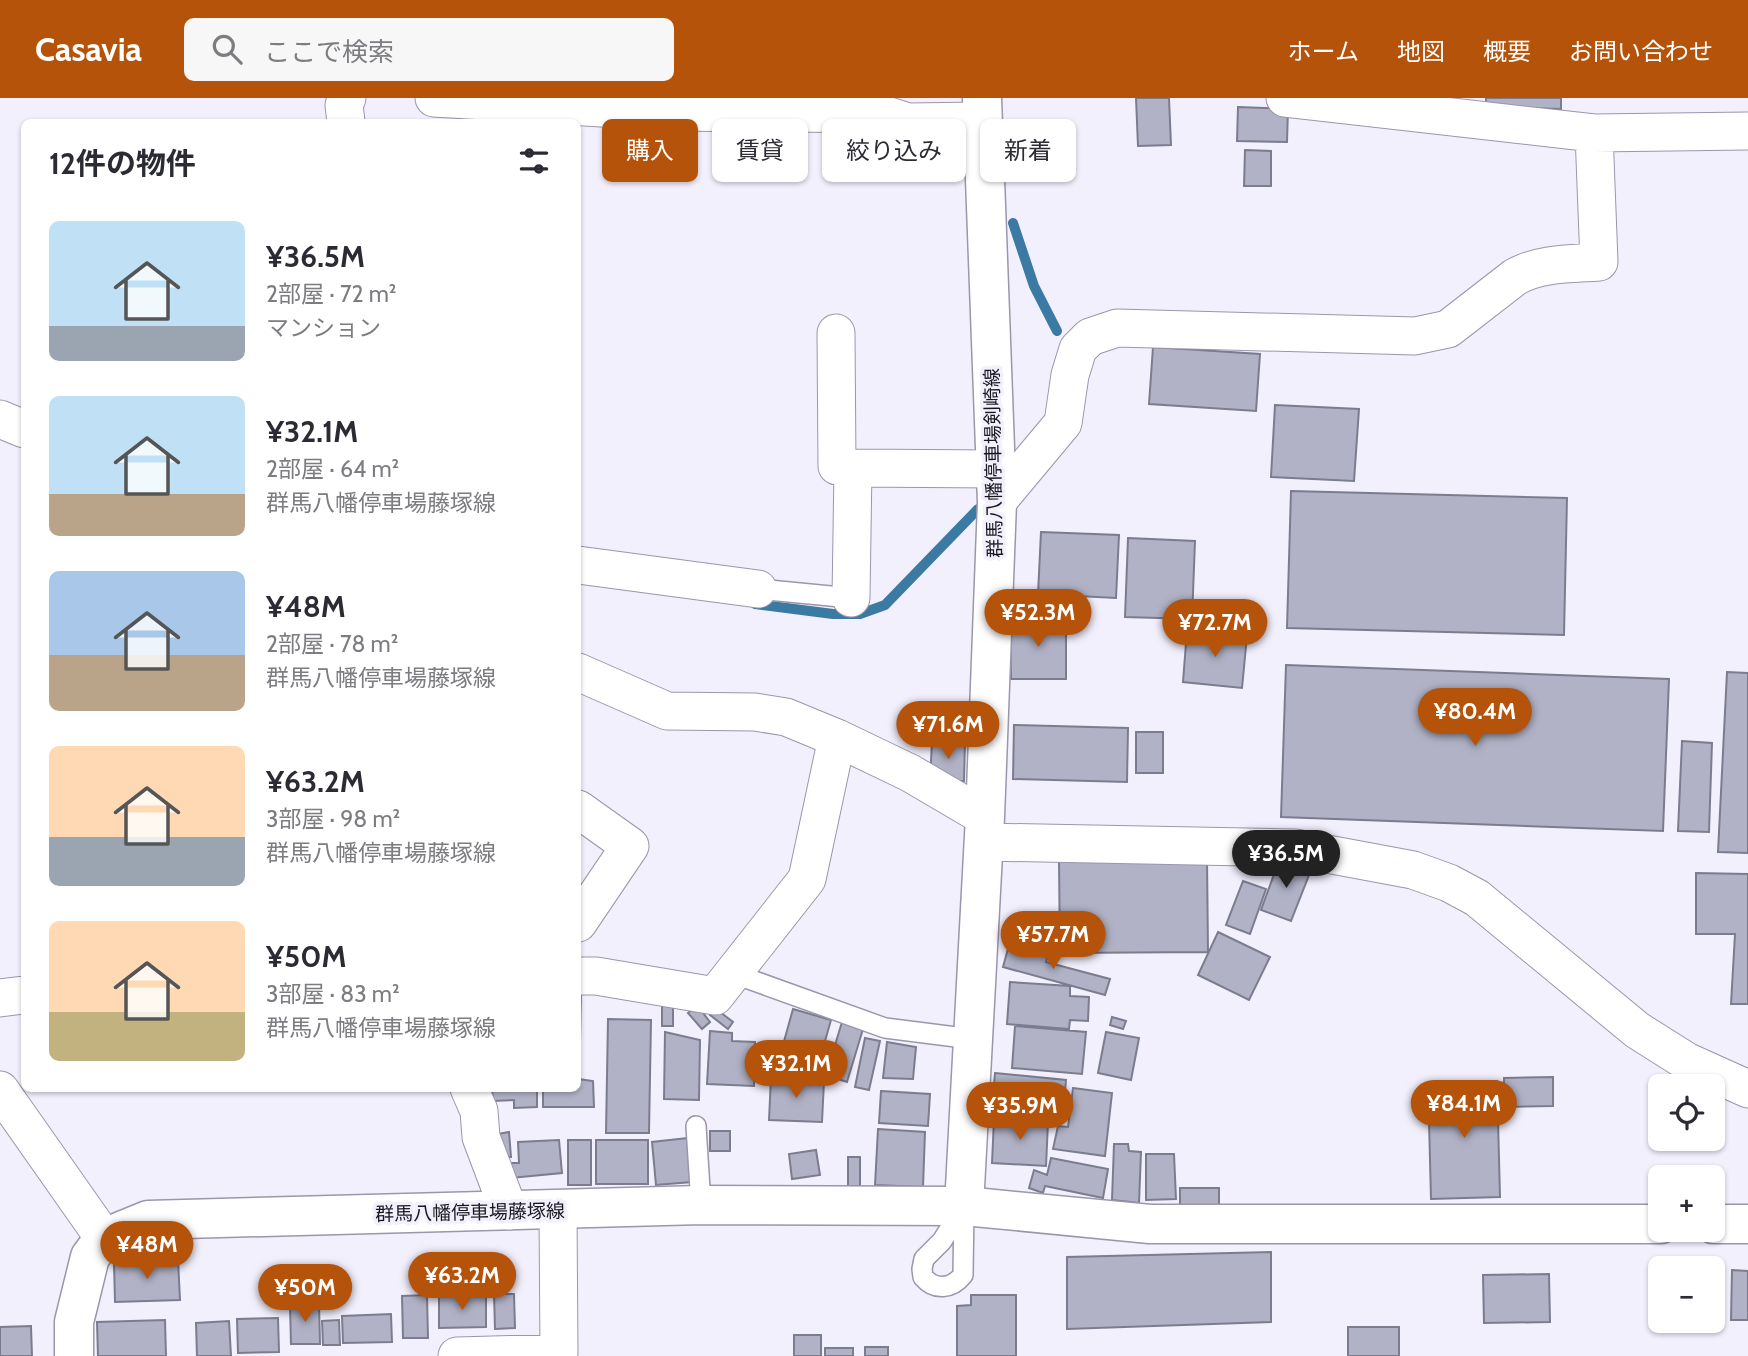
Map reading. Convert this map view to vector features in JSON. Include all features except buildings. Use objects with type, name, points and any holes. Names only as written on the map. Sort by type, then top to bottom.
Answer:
[{"type":"main road","name":"群馬八幡停車場剣崎線","points":[[964,1206],[984,830],[997,485],[982,109]]},
{"type":"main road","name":"群馬八幡停車場藤塚線","points":[[104,1238],[148,1220],[701,1205],[964,1206],[1150,1224],[1648,1224]]},
{"type":"main road","points":[[1725,1224],[1748,1224]]},
{"type":"main road","points":[[74,1356],[74,1322],[90,1257],[104,1238]]},
{"type":"street","points":[[346,119],[344,105],[347,98]]},
{"type":"street","points":[[434,98],[670,112],[883,114],[908,122],[982,109]]},
{"type":"street","points":[[1285,98],[1594,133],[1748,131]]},
{"type":"street","points":[[836,333],[838,466],[997,485],[1063,423],[1070,375],[1079,349],[1090,337],[1101,332],[1117,328],[1415,336],[1448,329],[1515,277],[1527,271],[1544,266],[1599,262],[1594,133]]},
{"type":"street","points":[[0,419],[21,428]]},
{"type":"street","points":[[851,598],[853,468]]},
{"type":"street","points":[[581,565],[758,590]]},
{"type":"street","points":[[581,672],[667,711],[755,712],[786,717],[838,738],[911,774],[984,830],[1295,848],[1413,870],[1449,883],[1477,898],[1637,1030],[1686,1061],[1748,1090]]},
{"type":"street","points":[[581,976],[596,976],[715,996],[807,879],[838,738]]},
{"type":"street","points":[[581,811],[630,846],[581,919]]},
{"type":"street","points":[[0,999],[21,996]]},
{"type":"street","points":[[0,1090],[104,1238]]},
{"type":"street","points":[[470,1092],[479,1111],[481,1137],[509,1211]]},
{"type":"street","points":[[457,1356],[559,1353],[558,1210]]},
{"type":"lane","points":[[758,590],[851,598]]},
{"type":"lane","points":[[732,973],[885,1028],[972,1039]]},
{"type":"lane","points":[[696,1126],[701,1205]]},
{"type":"waterway","points":[[1013,223],[1034,286],[1057,331]]},
{"type":"waterway","points":[[755,604],[833,614],[860,614],[885,605],[978,509]]}]
